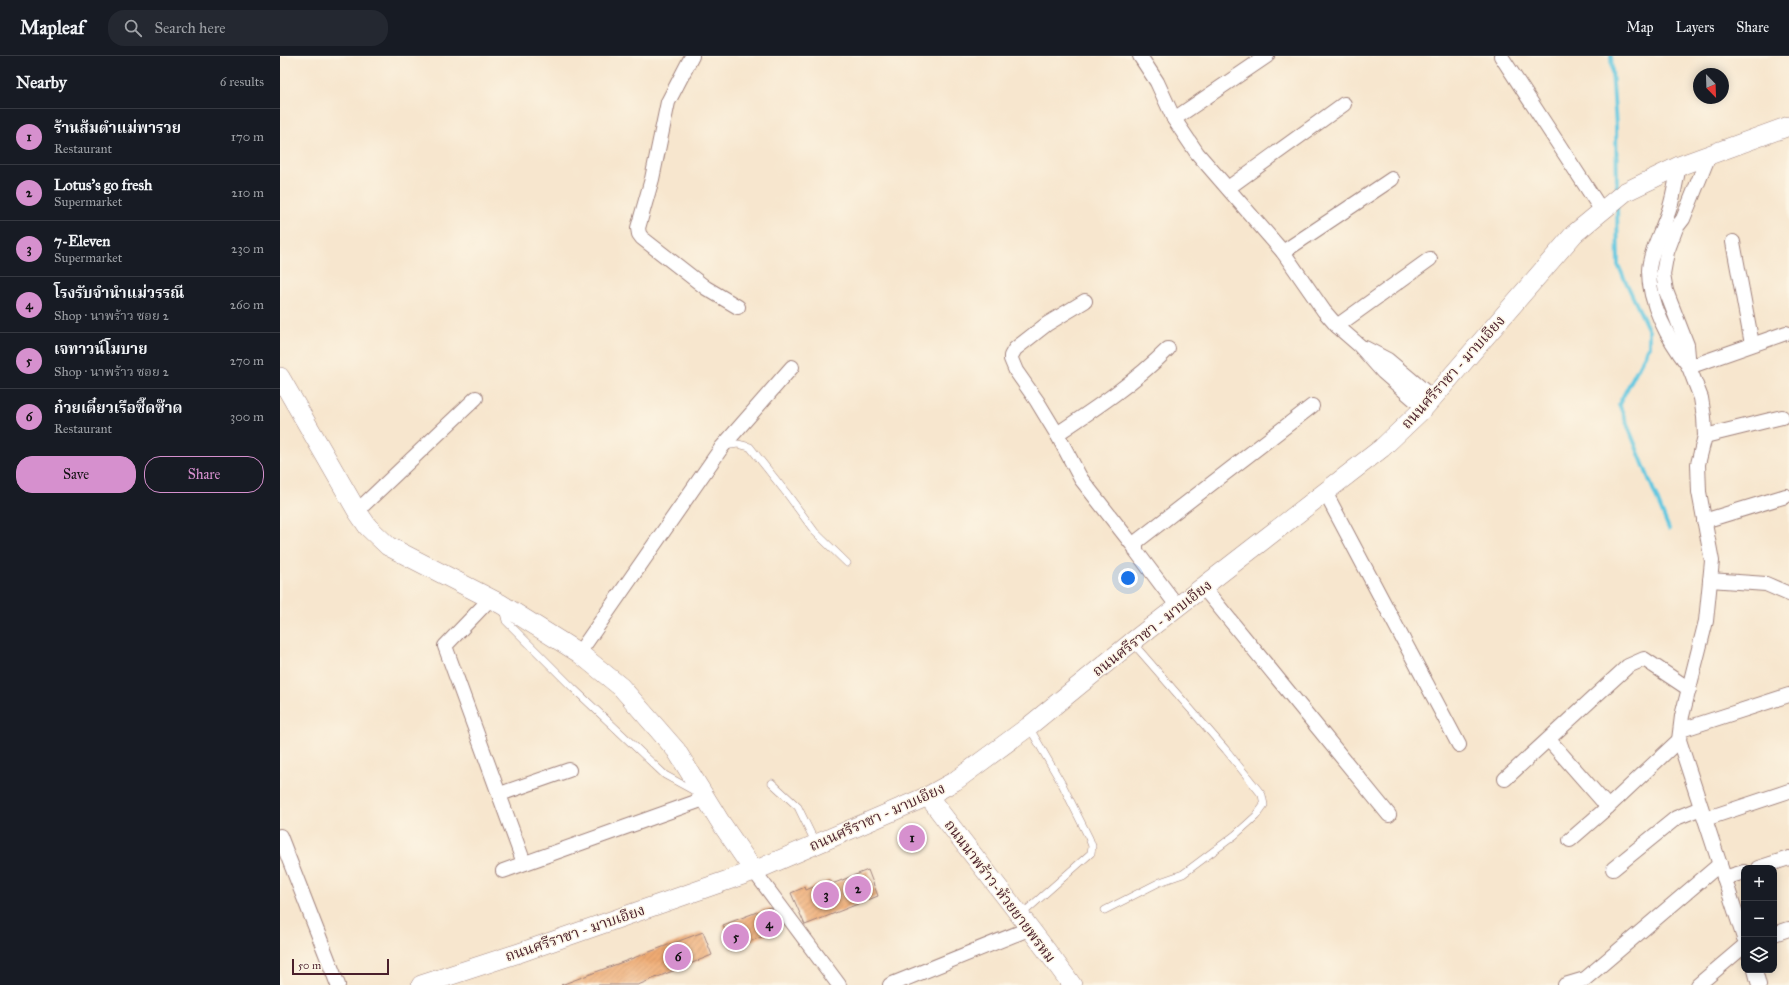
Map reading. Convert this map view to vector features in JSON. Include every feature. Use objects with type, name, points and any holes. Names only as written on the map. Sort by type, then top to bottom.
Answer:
[{"type":"main road","name":"ถนนศรีราชา - มาบเอียง","points":[[421,985],[440,982],[754,870],[928,796],[955,781],[1028,727],[1132,642],[1382,448],[1429,403],[1574,234],[1625,192],[1679,166],[1789,126]]},
{"type":"main road","points":[[280,377],[357,511],[368,527],[388,546],[496,601],[579,653],[621,686],[676,750],[707,798],[721,823],[754,870]]},
{"type":"main road","name":"ถนนนาพร้าว-ห้วยยายพรหม","points":[[928,796],[1026,922],[1072,985]]},
{"type":"street","points":[[692,56],[668,102],[652,179],[638,228],[639,234],[642,238],[706,288],[738,307]]},
{"type":"street","points":[[1140,56],[1157,82],[1174,119],[1197,153],[1283,252],[1324,311],[1337,326],[1360,346],[1388,360],[1429,403]]},
{"type":"street","points":[[1174,119],[1267,56]]},
{"type":"street","points":[[1501,56],[1602,211]]},
{"type":"street","points":[[1228,188],[1344,104]]},
{"type":"street","points":[[1689,367],[1687,345],[1666,290],[1663,274],[1667,252],[1676,228],[1684,219],[1709,155]]},
{"type":"street","points":[[1679,166],[1670,208],[1648,269],[1651,292],[1665,330],[1689,367],[1701,398],[1705,436],[1698,464],[1699,492],[1712,561],[1706,621],[1689,689],[1680,735],[1703,813],[1744,937]]},
{"type":"street","points":[[1283,252],[1392,179]]},
{"type":"street","points":[[1733,242],[1752,344]]},
{"type":"street","points":[[1337,326],[1430,259]]},
{"type":"street","points":[[1085,301],[1047,324],[1016,349],[1011,356],[1016,371],[1037,401],[1057,434],[1081,479],[1135,548],[1178,607]]},
{"type":"street","points":[[1689,367],[1786,333]]},
{"type":"street","points":[[1057,434],[1150,367],[1168,349]]},
{"type":"street","points":[[579,653],[722,447],[792,367]]},
{"type":"street","points":[[357,511],[476,398]]},
{"type":"street","points":[[1135,548],[1136,542],[1312,406]]},
{"type":"street","points":[[1705,436],[1782,417]]},
{"type":"street","points":[[1326,492],[1459,745]]},
{"type":"street","points":[[1704,521],[1786,496]]},
{"type":"street","points":[[1710,580],[1766,584],[1789,594]]},
{"type":"street","points":[[1203,587],[1389,815]]},
{"type":"street","points":[[496,601],[445,646],[524,863]]},
{"type":"street","points":[[1505,779],[1628,666],[1644,659],[1689,689]]},
{"type":"street","points":[[1570,840],[1608,807],[1680,735],[1789,695]]},
{"type":"street","points":[[1549,740],[1608,807]]},
{"type":"street","points":[[500,794],[569,770]]},
{"type":"street","points":[[1613,869],[1676,818],[1703,813],[1789,791]]},
{"type":"street","points":[[503,871],[707,798]]},
{"type":"street","points":[[280,836],[338,985]]},
{"type":"street","points":[[1767,865],[1789,858]]},
{"type":"street","points":[[1565,985],[1580,983],[1720,864]]},
{"type":"street","points":[[754,870],[838,985]]},
{"type":"street","points":[[1724,878],[1741,873]]},
{"type":"street","points":[[890,985],[1026,922]]},
{"type":"street","points":[[1777,933],[1789,929]]},
{"type":"street","points":[[1698,985],[1741,949]]},
{"type":"street","points":[[1756,973],[1760,985]]},
{"type":"lane","points":[[722,447],[738,444],[750,447],[788,494],[815,532],[847,563]]},
{"type":"lane","points":[[496,601],[506,621],[579,694],[665,775],[707,798]]},
{"type":"lane","points":[[1105,910],[1160,882],[1183,874],[1235,835],[1256,816],[1264,805],[1262,795],[1132,642]]},
{"type":"lane","points":[[1026,922],[1091,853],[1092,846],[1062,784],[1028,727]]},
{"type":"lane","points":[[772,783],[798,807],[816,844]]},
{"type":"building","points":[[868,870],[878,896],[805,925],[791,893],[805,887],[806,890],[830,880],[832,884]]},
{"type":"building","points":[[770,907],[780,930],[732,948],[723,925]]},
{"type":"building","points":[[703,932],[712,955],[638,985],[561,985]]},
{"type":"waterway","points":[[1611,56],[1616,127],[1617,190]]},
{"type":"waterway","points":[[1617,205],[1618,265],[1649,331],[1649,347],[1619,404],[1669,529]]},
{"type":"place","name":"ร้านส้มตำแม่พารวย","points":[[912,838]]},
{"type":"place","name":"Lotus's go fresh","points":[[858,889]]},
{"type":"place","name":"7-Eleven","points":[[826,895]]},
{"type":"place","name":"โรงรับจำนำแม่วรรณี","points":[[769,924]]},
{"type":"place","name":"เจทาวน์โมบาย","points":[[736,937]]},
{"type":"place","name":"ก๋วยเตี๋ยวเรือซี๊ดซ๊าด","points":[[678,957]]}]
